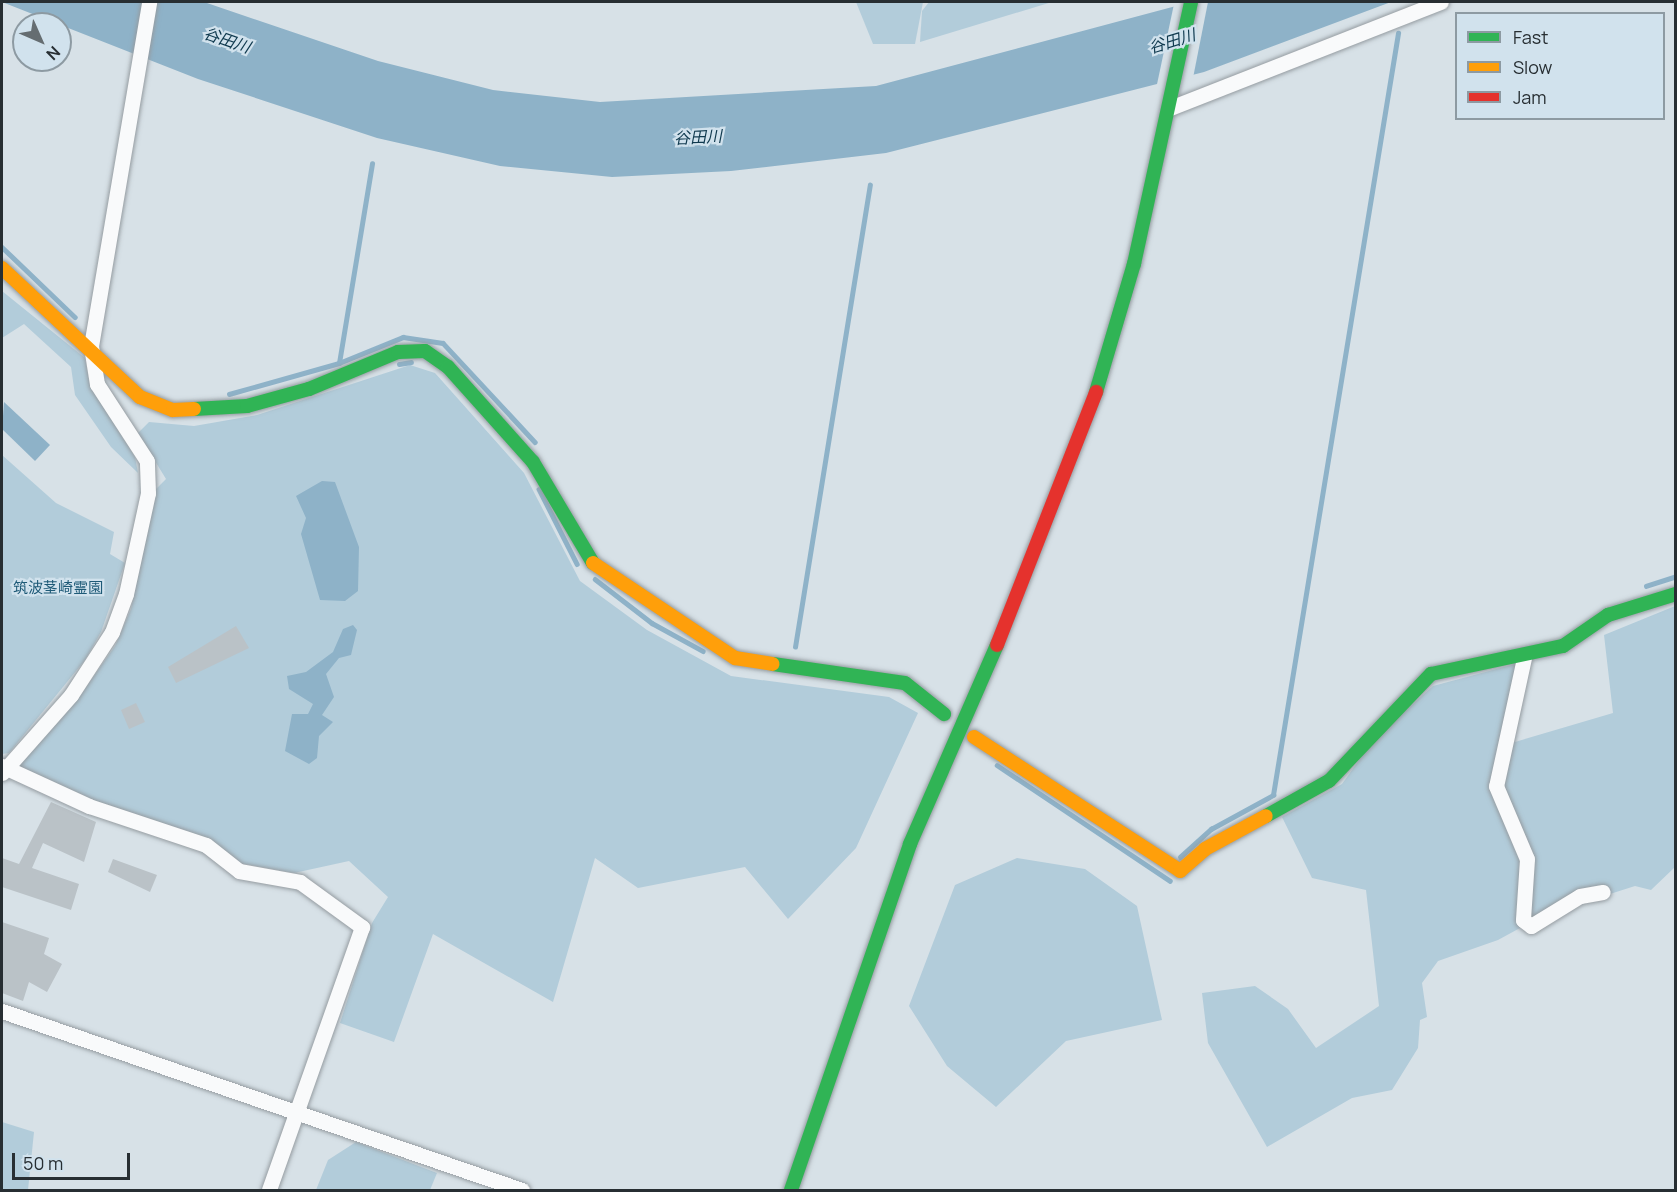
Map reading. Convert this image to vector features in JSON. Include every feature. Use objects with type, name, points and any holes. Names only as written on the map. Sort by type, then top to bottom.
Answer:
[{"type":"street","points":[[148,2],[91,346],[97,384],[150,472],[132,573],[112,632],[92,668],[3,769],[89,806],[206,845],[239,871],[300,882],[362,927],[269,1191]]},
{"type":"street","points":[[791,1191],[910,844],[1023,586],[1093,402],[1134,264],[1172,100],[1191,2]]},
{"type":"street","points":[[1172,100],[1441,2]]},
{"type":"street","points":[[2,267],[91,346],[140,397],[193,412],[289,395],[398,352],[425,351],[448,367],[533,462],[563,505],[586,558],[639,597],[735,658],[889,678],[916,689],[944,714]]},
{"type":"street","points":[[975,737],[1180,871],[1214,844],[1329,781],[1431,674],[1524,657],[1563,646],[1632,604],[1676,594]]},
{"type":"street","points":[[1524,657],[1497,786],[1527,859],[1523,920],[1531,926],[1580,896],[1603,892]]},
{"type":"street","points":[[2,1011],[522,1191]]},
{"type":"green space","points":[[856,2],[923,2],[915,44],[873,44]]},
{"type":"green space","points":[[929,2],[1052,2],[920,42],[922,11]]},
{"type":"green space","points":[[2,291],[85,358],[90,386],[135,457],[138,473],[111,447],[75,395],[71,367],[24,324],[2,338]]},
{"type":"green space","points":[[410,365],[435,373],[524,473],[580,581],[647,630],[731,676],[889,697],[918,713],[856,848],[788,919],[745,867],[638,888],[595,858],[553,1002],[433,934],[394,1042],[340,1023],[372,923],[388,897],[349,861],[294,873],[239,863],[209,839],[89,799],[15,768],[84,690],[115,646],[131,609],[156,489],[166,479],[138,433],[149,422],[194,426],[257,415]]},
{"type":"green space","name":"筑波茎崎霊園","points":[[2,455],[56,503],[114,532],[110,554],[125,563],[101,632],[85,660],[9,753],[2,754]]},
{"type":"green space","points":[[1675,606],[1675,867],[1651,890],[1635,886],[1544,915],[1498,940],[1438,961],[1422,983],[1427,1017],[1420,1020],[1418,1048],[1392,1090],[1352,1098],[1267,1147],[1208,1043],[1202,993],[1255,986],[1288,1009],[1316,1048],[1379,1006],[1366,890],[1312,878],[1282,817],[1342,784],[1375,738],[1433,686],[1519,663],[1498,747],[1613,713],[1604,635]]},
{"type":"green space","points":[[1017,858],[1085,869],[1137,906],[1162,1020],[1066,1041],[996,1107],[947,1066],[909,1006],[955,885]]},
{"type":"green space","points":[[2,1122],[34,1132],[28,1190],[2,1190]]},
{"type":"green space","points":[[356,1142],[437,1173],[430,1190],[316,1190],[328,1160]]},
{"type":"water","name":"谷田川","points":[[2,2],[204,2],[378,61],[493,90],[600,102],[876,86],[1191,2],[1391,2],[1204,72],[886,153],[731,171],[612,177],[500,166],[377,138],[198,79],[72,30],[72,12],[27,12]]},
{"type":"water","points":[[4,402],[50,445],[35,461],[2,429]]},
{"type":"water","points":[[322,481],[335,482],[359,547],[358,591],[345,601],[320,600],[301,534],[306,518],[296,496]]},
{"type":"water","points":[[353,625],[357,630],[351,655],[339,658],[326,674],[334,697],[322,715],[333,722],[319,736],[317,758],[309,764],[285,751],[292,714],[308,714],[313,704],[289,689],[287,676],[306,672],[333,652],[343,629]]},
{"type":"pier","points":[[1208,2],[1193,78],[1156,89],[1174,4]]},
{"type":"building","points":[[236,626],[249,648],[176,683],[168,667]]},
{"type":"building","points":[[136,703],[145,722],[129,729],[121,710]]},
{"type":"building","points":[[51,802],[96,822],[84,862],[43,843],[32,868],[79,884],[71,910],[2,887],[2,858],[19,864]]},
{"type":"building","points":[[113,859],[157,875],[150,892],[108,872]]},
{"type":"building","points":[[2,922],[49,938],[44,954],[62,964],[47,992],[29,982],[23,1001],[2,993]]},
{"type":"waterway","points":[[1180,857],[1211,829],[1273,795],[1398,33]]},
{"type":"waterway","points":[[339,363],[372,164]]},
{"type":"waterway","points":[[795,647],[870,185]]},
{"type":"waterway","points":[[2,247],[75,317]]},
{"type":"waterway","points":[[229,394],[339,363],[403,337],[443,343],[535,442]]},
{"type":"waterway","points":[[399,364],[411,362]]},
{"type":"waterway","points":[[539,489],[577,564]]},
{"type":"waterway","points":[[1646,586],[1676,576]]},
{"type":"waterway","points":[[595,579],[652,623],[703,651]]},
{"type":"waterway","points":[[997,765],[1170,881]]},
{"type":"traffic: fast","points":[[1096,392],[1134,264],[1191,2]]},
{"type":"traffic: fast","points":[[194,409],[247,406],[309,389],[398,352],[425,351],[448,367],[533,462],[593,563]]},
{"type":"traffic: fast","points":[[1266,816],[1329,781],[1431,674],[1563,646],[1608,615],[1676,594]]},
{"type":"traffic: fast","points":[[791,1190],[910,844],[997,645]]},
{"type":"traffic: fast","points":[[773,664],[905,683],[944,714]]},
{"type":"traffic: slow","points":[[2,268],[140,397],[173,410],[194,409]]},
{"type":"traffic: slow","points":[[593,563],[735,658],[773,664]]},
{"type":"traffic: slow","points":[[974,737],[1180,871],[1205,849],[1266,816]]},
{"type":"traffic: jam","points":[[997,645],[1096,392]]}]
